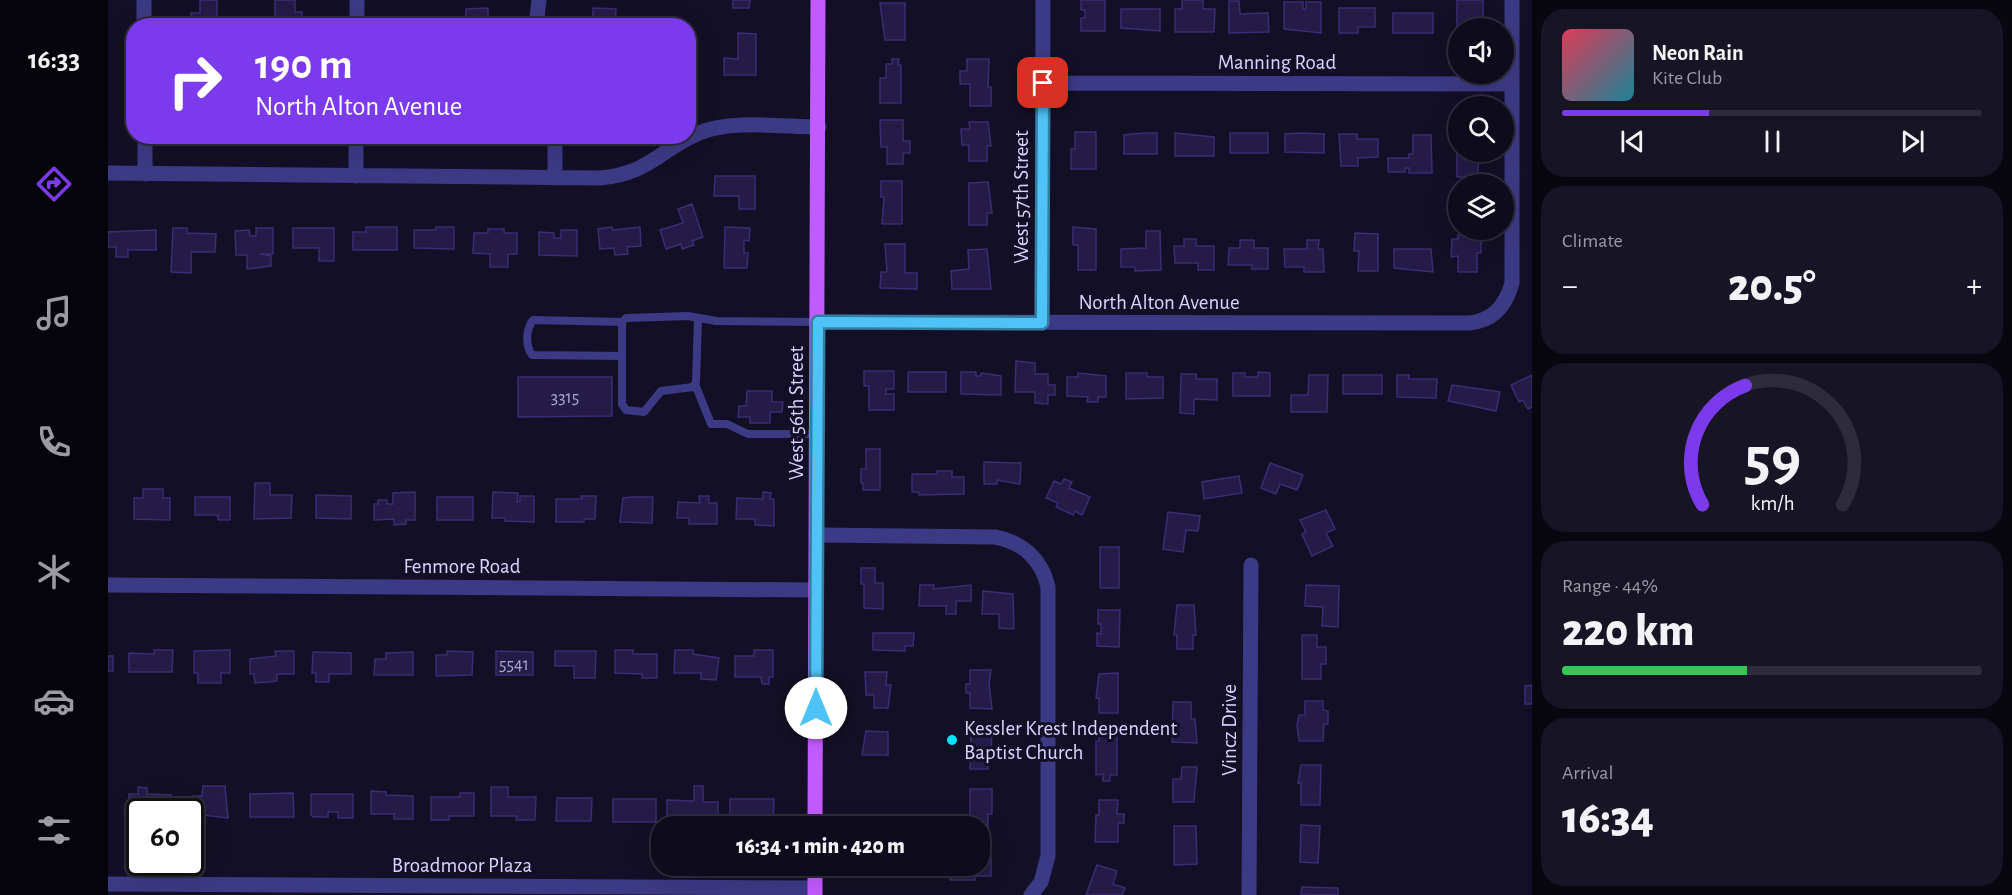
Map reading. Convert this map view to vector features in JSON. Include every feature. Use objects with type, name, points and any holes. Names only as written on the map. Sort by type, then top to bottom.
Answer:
[{"type":"main road","name":"West 56th Street","points":[[815,816],[818,0]]},
{"type":"main road","points":[[815,876],[815,892]]},
{"type":"street","points":[[144,0],[144,18]]},
{"type":"street","points":[[357,0],[357,18]]},
{"type":"street","points":[[537,18],[539,0]]},
{"type":"street","name":"West 57th Street","points":[[1042,323],[1043,0]]},
{"type":"street","points":[[1512,0],[1512,18]]},
{"type":"street","name":"Manning Road","points":[[1043,83],[1448,84]]},
{"type":"street","name":"North Alton Avenue","points":[[818,322],[1469,323],[1485,320],[1498,311],[1507,299],[1512,283],[1512,84]]},
{"type":"street","points":[[696,135],[717,128],[819,127]]},
{"type":"street","points":[[145,144],[145,174]]},
{"type":"street","points":[[356,144],[356,176]]},
{"type":"street","points":[[555,144],[555,178]]},
{"type":"street","points":[[108,173],[599,178],[630,172],[648,165],[678,144]]},
{"type":"street","points":[[816,535],[995,537],[1018,544],[1034,557],[1048,587],[1048,856],[1041,882],[1032,895]]},
{"type":"street","name":"Vincz Drive","points":[[1249,895],[1251,565]]},
{"type":"street","name":"Fenmore Road","points":[[108,585],[816,590]]},
{"type":"street","name":"Broadmoor Plaza","points":[[108,884],[815,892]]},
{"type":"lane","points":[[622,356],[532,355],[528,349],[528,327],[533,320],[622,322],[631,316],[698,318],[716,321],[818,322]]},
{"type":"lane","points":[[698,318],[695,384],[703,399],[707,421],[711,424],[737,427],[748,434],[817,434]]},
{"type":"lane","points":[[622,322],[622,404],[626,410],[644,412],[660,391],[688,388],[695,384]]},
{"type":"building","points":[[200,0],[217,0],[217,18],[191,18],[191,13],[200,13]]},
{"type":"building","points":[[275,0],[295,0],[295,12],[302,12],[302,18],[275,17]]},
{"type":"building","points":[[733,0],[750,0],[749,8],[733,8]]},
{"type":"building","points":[[1081,0],[1105,0],[1105,31],[1081,31],[1081,18],[1085,18],[1085,10],[1081,10]]},
{"type":"building","points":[[1182,0],[1203,0],[1203,9],[1215,9],[1214,32],[1175,32],[1175,9],[1182,9]]},
{"type":"building","points":[[1457,0],[1483,0],[1483,17],[1457,18]]},
{"type":"building","points":[[1229,1],[1239,1],[1240,14],[1268,13],[1269,32],[1229,33]]},
{"type":"building","points":[[1284,2],[1303,2],[1303,9],[1306,9],[1306,2],[1321,2],[1321,33],[1284,29]]},
{"type":"building","points":[[880,3],[905,3],[905,40],[885,40]]},
{"type":"building","points":[[488,8],[488,18],[466,18],[466,9]]},
{"type":"building","points":[[593,8],[616,9],[615,18],[593,18]]},
{"type":"building","points":[[1339,8],[1375,8],[1375,27],[1358,27],[1358,33],[1339,33]]},
{"type":"building","points":[[1121,9],[1160,9],[1160,31],[1121,28]]},
{"type":"building","points":[[1393,13],[1433,13],[1433,33],[1393,33]]},
{"type":"building","points":[[738,33],[756,34],[756,75],[724,75],[724,58],[738,59]]},
{"type":"building","points":[[892,59],[899,59],[898,65],[901,65],[901,103],[880,103],[880,78],[886,78],[886,64],[892,64]]},
{"type":"building","points":[[967,59],[989,59],[988,87],[991,87],[991,106],[970,106],[970,84],[960,84],[960,71],[967,71]]},
{"type":"building","points":[[880,120],[903,120],[903,141],[910,141],[910,153],[903,153],[903,164],[887,164],[887,147],[881,147]]},
{"type":"building","points":[[969,122],[988,122],[991,146],[987,146],[987,161],[969,161],[969,145],[962,145],[961,129],[970,129]]},
{"type":"building","points":[[1075,132],[1096,132],[1096,169],[1071,169],[1071,149],[1075,149]]},
{"type":"building","points":[[1157,133],[1157,154],[1124,154],[1124,135]]},
{"type":"building","points":[[1175,133],[1214,137],[1214,156],[1175,156]]},
{"type":"building","points":[[1230,133],[1268,133],[1268,153],[1230,153]]},
{"type":"building","points":[[1285,134],[1324,134],[1324,153],[1285,152]]},
{"type":"building","points":[[1339,134],[1357,134],[1357,139],[1378,139],[1378,157],[1358,158],[1358,166],[1341,166]]},
{"type":"building","points":[[1413,135],[1431,135],[1432,173],[1409,173],[1409,168],[1405,168],[1405,172],[1388,172],[1388,158],[1409,158],[1409,154],[1413,154]]},
{"type":"building","points":[[1457,162],[1479,162],[1477,174],[1457,174]]},
{"type":"building","points":[[715,176],[755,176],[755,209],[739,209],[739,196],[714,196]]},
{"type":"building","points":[[881,181],[902,181],[902,224],[882,224],[884,197],[881,197]]},
{"type":"building","points":[[988,182],[992,213],[987,213],[987,225],[969,225],[969,183]]},
{"type":"building","points":[[692,204],[703,237],[692,241],[694,245],[682,249],[681,244],[666,249],[660,230],[683,223],[678,209]]},
{"type":"building","points":[[366,227],[397,227],[397,250],[353,250],[353,232],[366,232]]},
{"type":"building","points":[[436,227],[454,227],[454,249],[414,248],[414,230],[436,230]]},
{"type":"building","points":[[612,227],[613,230],[640,227],[641,246],[627,247],[628,254],[615,255],[614,248],[600,249],[598,229]]},
{"type":"building","points":[[725,227],[750,228],[749,241],[744,240],[744,253],[748,253],[747,268],[724,268]]},
{"type":"building","points":[[1073,227],[1096,229],[1096,270],[1078,270],[1078,245],[1073,245]]},
{"type":"building","points":[[173,228],[187,228],[187,233],[216,234],[215,252],[191,252],[191,273],[171,272]]},
{"type":"building","points":[[256,228],[273,228],[273,254],[260,254],[271,256],[271,266],[247,269],[247,255],[236,255],[235,231],[249,230],[250,236],[256,236]]},
{"type":"building","points":[[293,228],[334,228],[334,261],[319,261],[319,248],[293,248]]},
{"type":"building","points":[[488,229],[504,229],[504,233],[517,233],[517,254],[508,254],[508,267],[490,267],[490,254],[473,253],[474,233],[488,233]]},
{"type":"building","points":[[156,230],[156,250],[128,250],[128,257],[116,257],[116,247],[108,247],[108,232]]},
{"type":"building","points":[[561,230],[577,230],[577,256],[539,255],[539,232],[554,233],[554,238],[561,238]]},
{"type":"building","points":[[1146,231],[1160,231],[1161,270],[1135,271],[1135,267],[1121,267],[1121,249],[1146,248]]},
{"type":"building","points":[[1355,233],[1378,234],[1378,271],[1358,271],[1359,251],[1354,251]]},
{"type":"building","points":[[1184,239],[1196,239],[1196,246],[1214,246],[1214,270],[1198,270],[1198,263],[1175,263],[1174,246],[1184,246]]},
{"type":"building","points":[[1240,240],[1254,240],[1254,248],[1268,248],[1268,269],[1252,269],[1252,265],[1228,265],[1229,248],[1240,248]]},
{"type":"building","points":[[1307,240],[1319,240],[1318,249],[1323,249],[1324,272],[1304,272],[1304,267],[1285,267],[1284,249],[1307,249]]},
{"type":"building","points":[[1452,240],[1481,240],[1481,253],[1477,253],[1477,272],[1458,272],[1458,256],[1451,257]]},
{"type":"building","points":[[885,244],[905,244],[905,273],[917,273],[917,289],[880,288],[881,272],[887,272]]},
{"type":"building","points":[[987,249],[991,289],[952,289],[951,271],[969,269],[968,250]]},
{"type":"building","points":[[1394,249],[1431,249],[1433,272],[1394,268]]},
{"type":"building","points":[[1016,361],[1035,363],[1035,374],[1048,374],[1048,385],[1055,385],[1055,395],[1048,395],[1048,404],[1035,403],[1035,392],[1015,392]]},
{"type":"building","points":[[864,371],[894,371],[894,389],[886,389],[886,394],[894,394],[894,410],[869,410],[869,386],[864,386]]},
{"type":"building","points":[[908,372],[946,372],[946,392],[908,392]]},
{"type":"building","points":[[961,372],[976,372],[976,376],[981,376],[981,373],[1001,376],[1001,395],[961,394]]},
{"type":"building","points":[[1258,372],[1270,373],[1270,396],[1233,396],[1233,373],[1245,373],[1245,377],[1258,377]]},
{"type":"building","points":[[1078,373],[1106,376],[1106,397],[1098,397],[1098,402],[1087,402],[1088,397],[1067,396],[1067,377],[1078,377]]},
{"type":"building","points":[[1126,373],[1147,373],[1147,377],[1163,377],[1163,398],[1126,399]]},
{"type":"building","points":[[1181,374],[1196,374],[1196,379],[1217,379],[1217,400],[1194,399],[1194,414],[1180,413]]},
{"type":"building","points":[[1309,375],[1328,375],[1327,412],[1291,412],[1291,395],[1308,395]]},
{"type":"building","points":[[1343,375],[1382,375],[1382,394],[1343,394]]},
{"type":"building","points":[[1397,375],[1409,375],[1409,379],[1437,379],[1436,398],[1397,397]]},
{"type":"building","points":[[1532,375],[1532,407],[1528,409],[1523,400],[1519,402],[1511,385]]},
{"type":"building","points":[[518,377],[612,377],[612,416],[518,417]]},
{"type":"building","points":[[1452,385],[1500,392],[1496,411],[1448,401]]},
{"type":"building","points":[[747,391],[772,391],[772,402],[783,402],[782,412],[770,412],[770,423],[750,423],[750,417],[738,417],[739,406],[746,406]]},
{"type":"building","points":[[866,449],[880,449],[880,490],[863,490],[861,469],[866,469]]},
{"type":"building","points":[[984,462],[1021,463],[1020,484],[997,480],[997,484],[984,484]]},
{"type":"building","points":[[1270,463],[1303,475],[1297,490],[1280,484],[1276,494],[1261,488]]},
{"type":"building","points":[[937,471],[952,471],[952,477],[964,477],[964,494],[919,495],[919,492],[912,492],[912,474],[937,474]]},
{"type":"building","points":[[1239,476],[1242,493],[1204,499],[1202,482]]},
{"type":"building","points":[[1064,479],[1072,482],[1069,488],[1090,497],[1082,515],[1075,511],[1073,515],[1056,507],[1058,503],[1046,498],[1054,481],[1061,484]]},
{"type":"building","points":[[255,483],[270,483],[270,495],[292,495],[291,518],[254,519]]},
{"type":"building","points":[[143,489],[163,489],[163,498],[170,498],[170,520],[134,519],[134,498],[143,498]]},
{"type":"building","points":[[415,492],[415,520],[406,520],[406,524],[394,525],[394,519],[374,520],[374,504],[378,504],[378,500],[387,500],[387,504],[393,504],[393,493]]},
{"type":"building","points":[[493,492],[518,493],[517,502],[520,501],[520,496],[534,496],[534,522],[492,518]]},
{"type":"building","points":[[763,492],[771,493],[770,499],[774,499],[774,526],[755,525],[755,519],[736,519],[737,498],[763,499]]},
{"type":"building","points":[[316,495],[351,496],[351,519],[316,518]]},
{"type":"building","points":[[581,496],[596,496],[595,519],[584,519],[584,522],[556,522],[556,499],[582,499]]},
{"type":"building","points":[[699,496],[709,496],[709,503],[717,503],[717,524],[689,524],[689,518],[677,518],[678,502],[700,503]]},
{"type":"building","points":[[195,497],[230,497],[230,520],[218,520],[218,515],[195,515]]},
{"type":"building","points":[[437,497],[473,497],[473,520],[437,520]]},
{"type":"building","points":[[653,497],[652,523],[620,522],[623,498]]},
{"type":"building","points":[[1326,510],[1335,529],[1326,533],[1333,546],[1312,556],[1302,534],[1306,532],[1300,520]]},
{"type":"building","points":[[1168,512],[1200,516],[1198,531],[1186,530],[1183,552],[1163,549]]},
{"type":"building","points":[[1100,547],[1119,547],[1119,588],[1100,588]]},
{"type":"building","points":[[861,568],[875,568],[875,583],[883,583],[883,609],[864,608]]},
{"type":"building","points":[[920,585],[934,585],[933,589],[971,585],[971,601],[956,601],[956,614],[946,614],[946,606],[919,606]]},
{"type":"building","points":[[1306,585],[1339,586],[1338,627],[1322,626],[1323,607],[1305,606]]},
{"type":"building","points":[[983,591],[1013,594],[1014,629],[999,628],[999,614],[982,614]]},
{"type":"building","points":[[1177,605],[1194,605],[1196,635],[1193,635],[1193,649],[1177,649],[1177,635],[1174,635]]},
{"type":"building","points":[[1098,610],[1120,610],[1119,647],[1097,646],[1097,633],[1101,634]]},
{"type":"building","points":[[873,633],[914,633],[913,646],[905,646],[905,651],[873,650]]},
{"type":"building","points":[[1302,635],[1317,635],[1317,647],[1326,647],[1326,664],[1321,664],[1321,679],[1302,679]]},
{"type":"building","points":[[154,650],[173,650],[172,672],[129,672],[129,653],[154,654]]},
{"type":"building","points":[[230,650],[230,673],[221,673],[221,683],[198,683],[198,673],[194,673],[194,651]]},
{"type":"building","points":[[615,650],[633,650],[633,654],[657,654],[657,678],[642,678],[642,674],[615,673]]},
{"type":"building","points":[[675,650],[693,650],[693,654],[719,658],[716,680],[701,679],[701,673],[674,673]]},
{"type":"building","points":[[754,650],[773,650],[773,677],[769,677],[769,684],[762,684],[761,677],[735,677],[735,656],[754,656]]},
{"type":"building","points":[[275,651],[294,651],[294,674],[277,674],[277,681],[255,683],[254,674],[250,674],[250,659],[276,656]]},
{"type":"building","points":[[447,651],[473,652],[472,675],[436,676],[436,655],[447,655]]},
{"type":"building","points":[[496,651],[533,652],[533,675],[496,675]]},
{"type":"building","points":[[555,651],[596,651],[595,678],[574,678],[574,666],[555,666]]},
{"type":"building","points":[[313,652],[351,653],[351,674],[329,674],[329,682],[316,682],[316,673],[312,673]]},
{"type":"building","points":[[413,652],[413,675],[374,675],[375,659],[386,659],[386,653]]},
{"type":"building","points":[[108,656],[113,656],[113,671],[108,671]]},
{"type":"building","points":[[970,670],[991,670],[989,684],[992,709],[970,708],[970,693],[966,693],[966,684],[970,684]]},
{"type":"building","points":[[865,672],[887,672],[886,685],[891,685],[888,708],[874,708],[874,695],[866,695]]},
{"type":"building","points":[[1118,673],[1118,713],[1099,713],[1099,698],[1096,698],[1099,674]]},
{"type":"building","points":[[1532,685],[1532,704],[1525,704],[1525,686]]},
{"type":"building","points":[[1305,701],[1323,701],[1323,710],[1328,711],[1328,724],[1324,724],[1323,741],[1299,741],[1297,725],[1299,715],[1305,715]]},
{"type":"building","points":[[1173,702],[1191,702],[1191,719],[1195,719],[1197,743],[1172,742]]},
{"type":"building","points":[[971,730],[992,730],[988,769],[970,769]]},
{"type":"building","points":[[866,731],[888,732],[888,755],[862,755]]},
{"type":"building","points":[[1099,735],[1117,735],[1117,775],[1110,775],[1110,781],[1103,781],[1103,774],[1096,775],[1096,741],[1099,741]]},
{"type":"building","points":[[1301,765],[1321,765],[1320,805],[1301,805],[1301,783],[1298,783]]},
{"type":"building","points":[[1182,767],[1197,767],[1194,802],[1173,802],[1173,779],[1181,779]]},
{"type":"building","points":[[203,786],[225,786],[228,818],[204,815],[204,798],[193,798],[193,796],[202,796]]},
{"type":"building","points":[[694,786],[703,786],[703,802],[718,802],[718,816],[667,816],[667,800],[694,801]]},
{"type":"building","points":[[138,787],[147,788],[147,794],[171,795],[171,798],[129,798],[129,794],[138,794]]},
{"type":"building","points":[[491,787],[508,787],[508,797],[536,797],[535,820],[516,820],[517,816],[491,816]]},
{"type":"building","points":[[970,789],[992,789],[992,814],[970,816]]},
{"type":"building","points":[[371,791],[386,792],[386,795],[413,796],[413,819],[394,819],[394,814],[371,814]]},
{"type":"building","points":[[293,793],[294,817],[250,817],[250,794]]},
{"type":"building","points":[[460,793],[474,793],[474,816],[449,816],[449,820],[431,820],[431,797],[460,797]]},
{"type":"building","points":[[311,794],[353,794],[353,818],[338,818],[338,812],[328,812],[328,817],[314,817],[311,815]]},
{"type":"building","points":[[557,798],[592,798],[591,821],[556,821]]},
{"type":"building","points":[[613,799],[656,799],[656,816],[651,816],[651,822],[613,822]]},
{"type":"building","points":[[730,799],[774,799],[773,816],[730,816]]},
{"type":"building","points":[[1099,800],[1118,800],[1117,814],[1124,814],[1124,823],[1118,823],[1118,842],[1095,842]]},
{"type":"building","points":[[1301,825],[1320,826],[1318,863],[1300,862]]},
{"type":"building","points":[[1174,826],[1196,826],[1197,864],[1174,865]]},
{"type":"building","points":[[1097,865],[1117,871],[1113,884],[1125,888],[1122,895],[1086,895]]},
{"type":"building","points":[[950,876],[975,876],[975,880],[950,880]]},
{"type":"building","points":[[1302,887],[1338,888],[1338,895],[1301,895]]},
{"type":"place","name":"Kessler Krest Independent Baptist Church","points":[[952,740]]},
{"type":"route","points":[[816,708],[818,322],[1042,323],[1043,83]]}]
